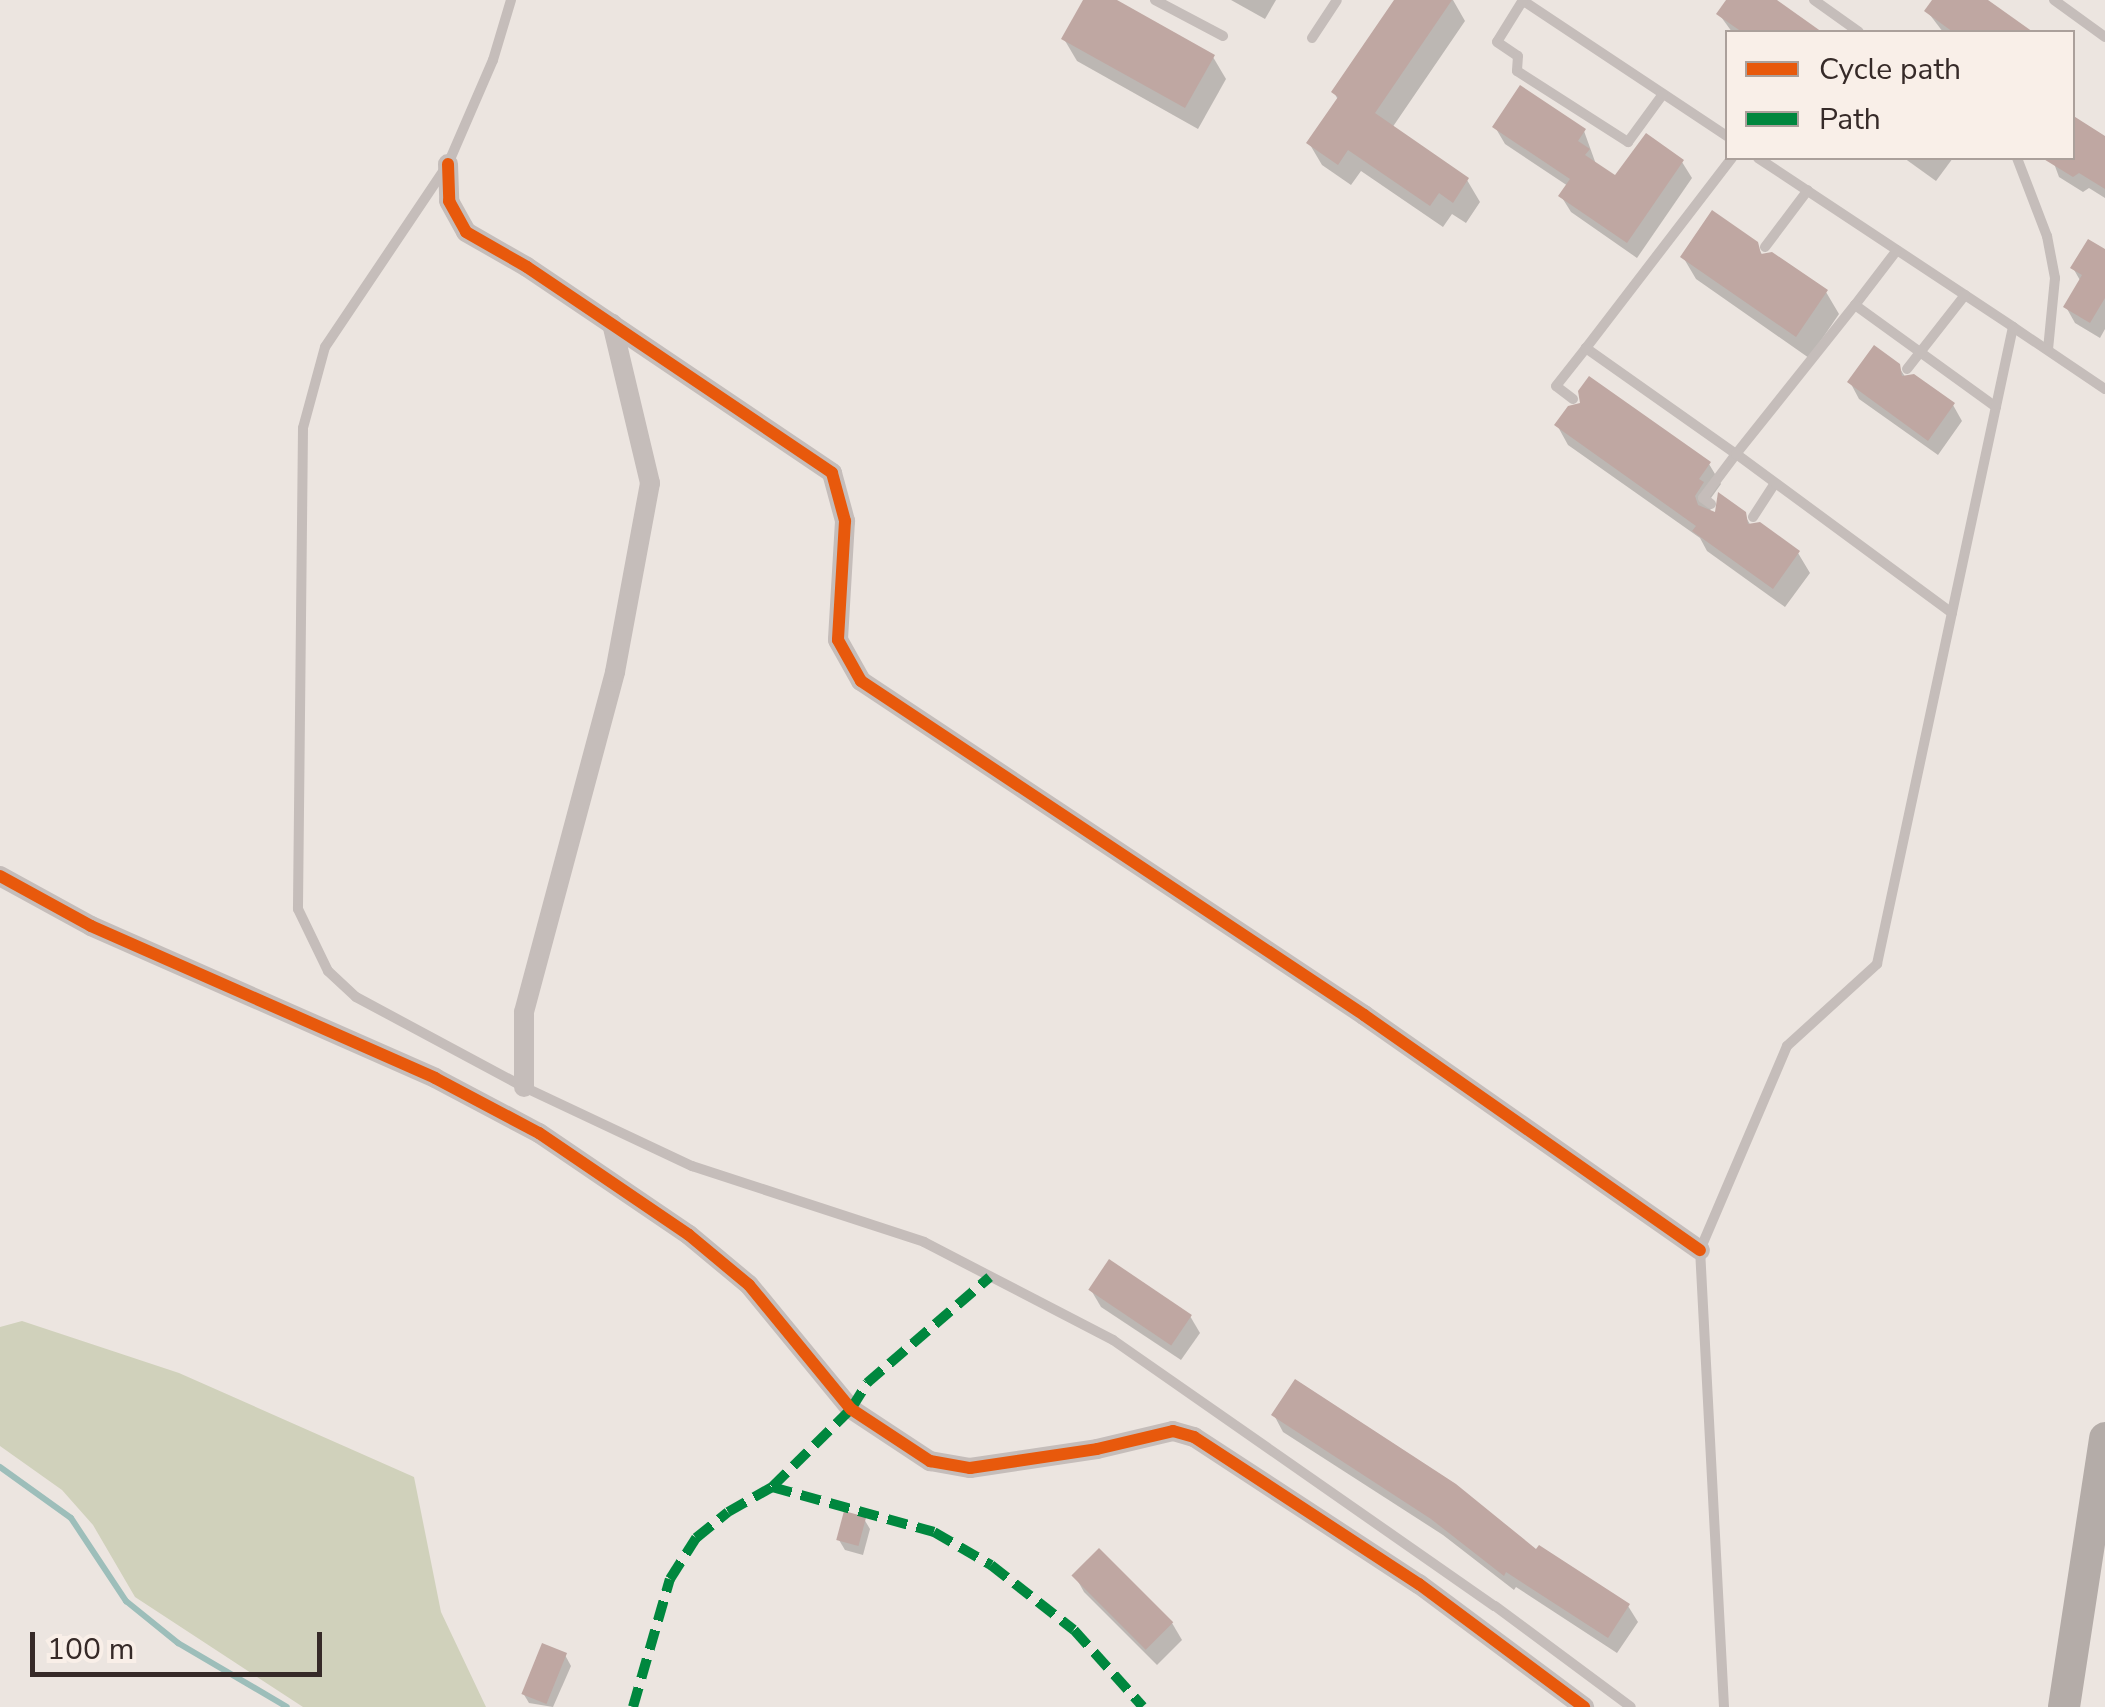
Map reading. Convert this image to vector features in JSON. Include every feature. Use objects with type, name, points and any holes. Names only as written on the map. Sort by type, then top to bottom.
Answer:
[{"type":"main road","points":[[2064,1707],[2094,1584],[2105,1438]]},
{"type":"street","points":[[448,164],[449,200],[466,232],[612,324],[832,472],[846,521],[838,640],[862,681],[1364,1015],[1700,1250]]},
{"type":"street","points":[[524,1087],[524,1012],[615,672],[650,483],[612,324]]},
{"type":"street","points":[[0,876],[90,926],[435,1078],[539,1133],[636,1195],[749,1285],[851,1409],[930,1461],[970,1468],[1097,1449],[1173,1431],[1194,1437],[1418,1584],[1584,1707]]},
{"type":"lane","points":[[511,0],[492,60],[448,164],[324,347],[303,428],[298,909],[328,971],[356,996],[524,1087],[692,1166],[924,1242],[1113,1340],[1495,1606],[1631,1707]]},
{"type":"lane","points":[[1155,0],[1223,36]]},
{"type":"lane","points":[[1312,38],[1337,0]]},
{"type":"lane","points":[[1663,94],[1628,142],[1517,71],[1518,56],[1497,42],[1522,0],[1725,135]]},
{"type":"lane","points":[[1814,0],[1856,30]]},
{"type":"lane","points":[[2054,0],[2105,36]]},
{"type":"lane","points":[[1573,398],[1556,386],[1730,160]]},
{"type":"lane","points":[[2018,160],[2043,223],[2055,278],[2048,350]]},
{"type":"lane","points":[[1772,161],[1808,190],[2105,389]]},
{"type":"lane","points":[[1765,247],[1808,190]]},
{"type":"lane","points":[[1711,504],[1703,498],[1897,250]]},
{"type":"lane","points":[[1907,369],[1965,295]]},
{"type":"lane","points":[[1855,306],[1996,407]]},
{"type":"lane","points":[[1724,1707],[1700,1250],[1786,1046],[1877,964],[2013,327]]},
{"type":"lane","points":[[1586,348],[1952,612]]},
{"type":"lane","points":[[1753,517],[1775,483]]},
{"type":"green space","points":[[22,1321],[179,1373],[414,1477],[441,1612],[486,1707],[303,1707],[135,1597],[93,1525],[62,1490],[0,1446],[0,1327]]},
{"type":"building","points":[[1083,0],[1117,0],[1215,55],[1185,108],[1061,39]]},
{"type":"building","points":[[1394,0],[1452,0],[1375,113],[1469,178],[1453,203],[1439,193],[1430,206],[1348,150],[1338,165],[1306,143],[1338,97],[1331,92]]},
{"type":"building","points":[[1726,0],[1777,0],[1819,30],[1739,30],[1716,14]]},
{"type":"building","points":[[1932,0],[1988,0],[2030,30],[1950,30],[1924,11]]},
{"type":"building","points":[[1520,85],[1586,129],[1578,141],[1590,149],[1585,155],[1615,175],[1646,133],[1684,160],[1627,243],[1558,196],[1570,179],[1492,127]]},
{"type":"building","points":[[2075,117],[2105,136],[2105,189],[2079,173],[2073,177],[2045,160],[2075,160]]},
{"type":"building","points":[[1712,210],[1758,242],[1761,254],[1772,252],[1828,290],[1796,337],[1680,257]]},
{"type":"building","points":[[2088,239],[2105,249],[2105,298],[2090,323],[2063,307],[2082,275],[2070,268]]},
{"type":"building","points":[[1874,345],[1900,364],[1902,376],[1914,374],[1955,403],[1928,441],[1847,382]]},
{"type":"building","points":[[1589,376],[1711,462],[1699,479],[1704,482],[1695,496],[1698,505],[1715,512],[1718,492],[1746,512],[1748,524],[1760,522],[1800,551],[1773,589],[1692,531],[1696,526],[1554,425],[1568,406],[1580,403],[1578,391]]},
{"type":"building","points":[[1109,1259],[1192,1315],[1171,1346],[1088,1290]]},
{"type":"building","points":[[1295,1379],[1456,1484],[1536,1549],[1539,1545],[1630,1604],[1608,1638],[1506,1572],[1504,1576],[1431,1519],[1271,1415]]},
{"type":"building","points":[[844,1511],[866,1517],[858,1546],[836,1540]]},
{"type":"building","points":[[1099,1548],[1173,1622],[1146,1650],[1071,1576]]},
{"type":"building","points":[[542,1643],[567,1653],[546,1704],[521,1694]]},
{"type":"waterway","points":[[0,1467],[71,1518],[126,1601],[178,1643],[287,1707]]},
{"type":"marked path","points":[[633,1707],[670,1579],[696,1538],[728,1512],[772,1487],[851,1409],[867,1383],[990,1277]]},
{"type":"marked path","points":[[772,1487],[934,1532],[991,1565],[1074,1630],[1143,1707]]},
{"type":"cycle path","points":[[448,164],[449,201],[466,232],[527,267],[832,473],[845,521],[838,640],[861,681],[1364,1015],[1700,1250]]},
{"type":"cycle path","points":[[0,876],[91,926],[435,1078],[539,1133],[689,1235],[749,1285],[851,1409],[930,1461],[970,1468],[1097,1449],[1173,1431],[1194,1437],[1419,1584],[1584,1707]]}]
